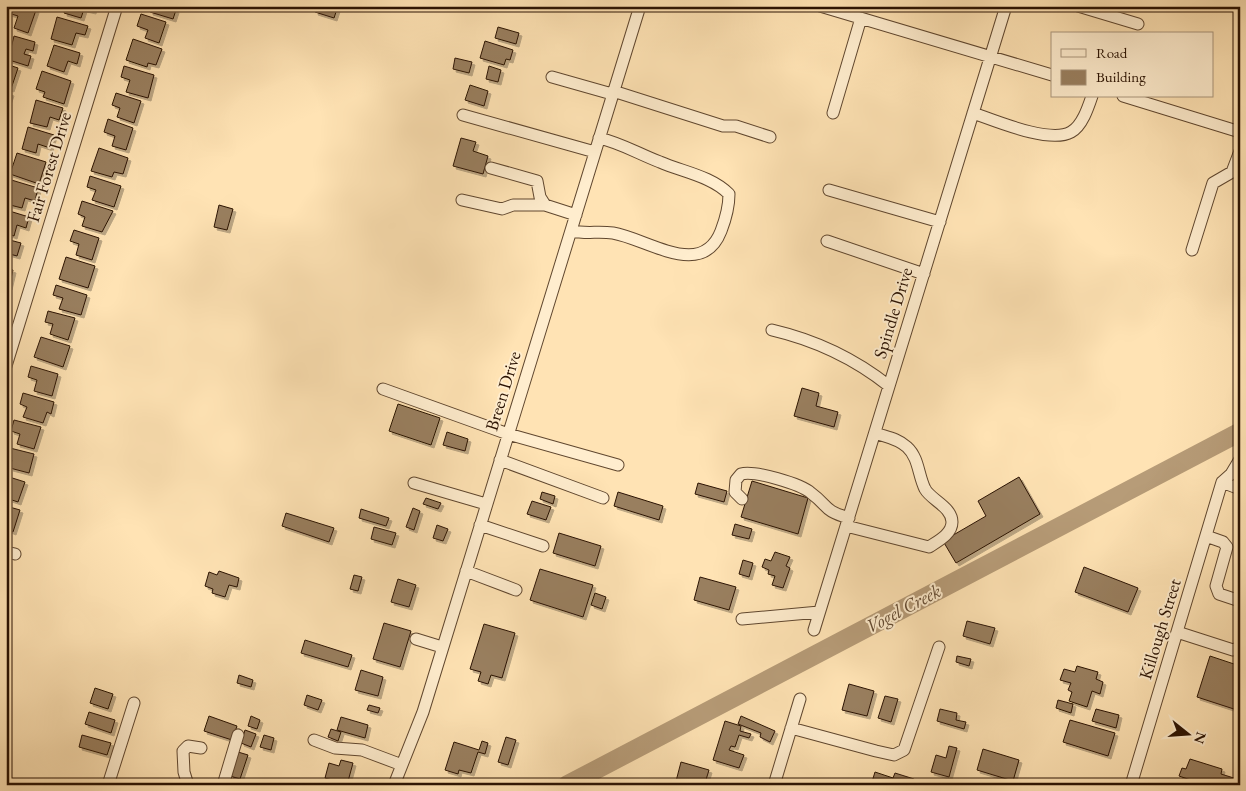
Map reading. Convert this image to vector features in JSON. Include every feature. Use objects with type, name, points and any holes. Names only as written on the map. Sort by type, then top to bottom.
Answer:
[{"type":"street","name":"Fair Forest Drive","points":[[6,366],[116,6]]},
{"type":"street","name":"Breen Drive","points":[[394,785],[422,712],[640,6]]},
{"type":"street","points":[[820,6],[1051,75]]},
{"type":"street","name":"Spindle Drive","points":[[814,630],[1006,6]]},
{"type":"street","points":[[1078,6],[1138,24]]},
{"type":"street","points":[[833,113],[861,18]]},
{"type":"street","points":[[552,77],[723,126],[736,126],[770,137]]},
{"type":"street","points":[[973,113],[1028,131],[1052,136],[1064,135],[1072,132],[1081,121],[1091,98]]},
{"type":"street","points":[[1130,98],[1240,132]]},
{"type":"street","points":[[463,115],[595,152]]},
{"type":"street","points":[[571,231],[587,234],[612,233],[686,256],[704,254],[717,241],[729,210],[729,194],[720,185],[660,162],[616,142],[599,138]]},
{"type":"street","points":[[1192,250],[1213,183],[1232,172],[1240,151]]},
{"type":"street","points":[[491,168],[537,181],[540,197],[545,205]]},
{"type":"street","points":[[829,190],[940,222]]},
{"type":"street","points":[[462,200],[502,209],[513,205],[545,205],[576,214]]},
{"type":"street","points":[[827,241],[924,274]]},
{"type":"street","points":[[772,330],[793,335],[833,351],[867,368],[889,386]]},
{"type":"street","points":[[383,389],[508,434],[618,465]]},
{"type":"street","points":[[742,500],[737,496],[735,486],[738,477],[744,471],[805,488],[830,512],[847,522],[930,546],[950,531],[952,521],[948,513],[925,490],[916,460],[908,448],[898,440],[875,433]]},
{"type":"street","points":[[1240,459],[1231,474],[1222,482],[1240,489]]},
{"type":"street","points":[[500,460],[603,498]]},
{"type":"street","name":"Killough Street","points":[[1131,785],[1222,482]]},
{"type":"street","points":[[414,483],[486,504]]},
{"type":"street","points":[[480,525],[544,546]]},
{"type":"street","points":[[1206,536],[1222,542],[1227,547],[1216,586],[1219,594],[1240,601]]},
{"type":"street","points":[[466,571],[516,590]]},
{"type":"street","points":[[742,620],[819,612]]},
{"type":"street","points":[[1177,632],[1234,650],[1240,647]]},
{"type":"street","points":[[416,639],[442,647]]},
{"type":"street","points":[[791,728],[876,751],[894,754],[904,750],[939,646]]},
{"type":"street","points":[[774,785],[800,699]]},
{"type":"street","points":[[108,785],[134,703]]},
{"type":"street","points":[[223,785],[238,735]]},
{"type":"street","points":[[314,740],[335,748],[362,750],[402,765]]},
{"type":"street","points":[[188,785],[184,772],[183,751],[188,746],[201,748]]},
{"type":"building","points":[[10,6],[24,6],[36,10],[28,33],[14,28],[18,16],[8,13]]},
{"type":"building","points":[[66,6],[94,6],[93,11],[84,9],[81,18],[64,13]]},
{"type":"building","points":[[151,6],[171,6],[170,8],[176,10],[173,19],[150,12]]},
{"type":"building","points":[[317,6],[338,6],[334,18],[315,12]]},
{"type":"building","points":[[141,14],[166,22],[159,43],[145,38],[148,30],[137,26]]},
{"type":"building","points":[[57,17],[88,26],[85,35],[76,33],[72,45],[51,39]]},
{"type":"building","points":[[498,27],[519,33],[516,44],[495,38]]},
{"type":"building","points":[[14,36],[35,42],[33,51],[26,49],[24,54],[31,56],[28,66],[6,59],[6,47],[11,48]]},
{"type":"building","points":[[133,39],[162,49],[156,65],[148,63],[147,67],[126,60]]},
{"type":"building","points":[[485,41],[513,50],[510,60],[506,59],[504,65],[480,58]]},
{"type":"building","points":[[54,45],[80,53],[77,64],[68,61],[64,72],[47,66]]},
{"type":"building","points":[[455,58],[472,62],[469,73],[453,69]]},
{"type":"building","points":[[6,64],[18,68],[11,89],[6,87]]},
{"type":"building","points":[[124,66],[154,75],[148,98],[126,92],[130,80],[121,77]]},
{"type":"building","points":[[489,66],[501,70],[498,82],[486,79]]},
{"type":"building","points":[[42,71],[71,81],[64,104],[43,97],[45,92],[36,89]]},
{"type":"building","points":[[470,85],[488,91],[484,106],[465,100]]},
{"type":"building","points":[[6,91],[11,93],[6,108]]},
{"type":"building","points":[[116,93],[141,101],[134,123],[117,117],[120,108],[112,105]]},
{"type":"building","points":[[36,100],[63,108],[59,120],[50,117],[47,127],[30,123]]},
{"type":"building","points":[[108,119],[133,128],[126,150],[112,146],[115,136],[104,132]]},
{"type":"building","points":[[28,127],[54,135],[50,148],[38,144],[36,153],[22,149]]},
{"type":"building","points":[[461,138],[476,142],[473,151],[488,156],[483,174],[453,166]]},
{"type":"building","points":[[99,148],[128,158],[123,174],[114,172],[112,177],[91,171]]},
{"type":"building","points":[[17,153],[46,162],[39,184],[10,174]]},
{"type":"building","points":[[90,176],[121,186],[114,207],[92,200],[96,190],[87,187]]},
{"type":"building","points":[[8,179],[38,188],[35,201],[25,198],[22,208],[6,204]]},
{"type":"building","points":[[82,201],[113,211],[102,232],[82,226],[85,217],[78,214]]},
{"type":"building","points":[[219,205],[233,209],[227,230],[214,227]]},
{"type":"building","points":[[6,210],[29,217],[26,228],[17,225],[14,236],[6,233]]},
{"type":"building","points":[[74,230],[99,238],[92,260],[76,255],[79,244],[70,241]]},
{"type":"building","points":[[6,239],[21,243],[17,256],[6,253]]},
{"type":"building","points":[[66,257],[95,266],[88,288],[59,279]]},
{"type":"building","points":[[6,268],[13,270],[9,287],[6,286]]},
{"type":"building","points":[[56,285],[87,295],[81,315],[59,309],[63,298],[53,295]]},
{"type":"building","points":[[48,311],[75,318],[68,340],[50,334],[53,324],[45,322]]},
{"type":"building","points":[[41,337],[70,346],[63,367],[34,357]]},
{"type":"building","points":[[31,366],[58,374],[52,396],[34,391],[37,380],[28,377]]},
{"type":"building","points":[[802,388],[819,393],[816,406],[838,412],[834,427],[794,416]]},
{"type":"building","points":[[23,393],[54,402],[51,414],[47,412],[43,423],[23,417],[27,407],[20,404]]},
{"type":"building","points":[[398,404],[440,418],[431,445],[389,431]]},
{"type":"building","points":[[14,420],[41,427],[34,449],[17,444],[20,434],[11,431]]},
{"type":"building","points":[[447,432],[468,439],[465,451],[443,445]]},
{"type":"building","points":[[6,447],[34,454],[29,473],[10,468],[12,460],[6,458]]},
{"type":"building","points":[[6,476],[25,482],[18,502],[6,498]]},
{"type":"building","points":[[1019,477],[1040,514],[956,563],[943,541],[986,516],[978,501]]},
{"type":"building","points":[[752,481],[808,498],[798,534],[741,517]]},
{"type":"building","points":[[698,483],[727,491],[724,502],[695,494]]},
{"type":"building","points":[[542,492],[555,496],[553,504],[540,499]]},
{"type":"building","points":[[618,492],[663,506],[659,520],[614,506]]},
{"type":"building","points":[[426,498],[441,503],[438,509],[423,504]]},
{"type":"building","points":[[532,501],[551,507],[546,520],[527,514]]},
{"type":"building","points":[[6,506],[20,510],[13,532],[6,529]]},
{"type":"building","points":[[413,508],[420,511],[414,530],[406,527]]},
{"type":"building","points":[[361,509],[389,518],[386,526],[359,518]]},
{"type":"building","points":[[286,513],[334,528],[329,542],[282,526]]},
{"type":"building","points":[[735,524],[752,529],[749,539],[732,535]]},
{"type":"building","points":[[437,525],[448,529],[443,541],[433,538]]},
{"type":"building","points":[[374,527],[396,533],[392,545],[371,539]]},
{"type":"building","points":[[559,533],[601,546],[595,566],[553,553]]},
{"type":"building","points":[[775,552],[790,557],[786,566],[790,568],[783,588],[772,585],[775,576],[768,574],[769,570],[762,567],[765,559],[771,561]]},
{"type":"building","points":[[743,560],[753,563],[749,577],[739,574]]},
{"type":"building","points":[[1084,567],[1138,588],[1128,612],[1075,592]]},
{"type":"building","points":[[540,569],[593,585],[583,617],[530,600]]},
{"type":"building","points":[[219,571],[239,578],[237,587],[229,585],[225,597],[212,593],[213,589],[205,586],[209,572],[217,575]]},
{"type":"building","points":[[354,575],[362,577],[358,591],[350,589]]},
{"type":"building","points":[[700,577],[736,587],[729,610],[694,600]]},
{"type":"building","points":[[398,579],[416,585],[409,607],[391,602]]},
{"type":"building","points":[[595,593],[606,597],[602,609],[591,605]]},
{"type":"building","points":[[967,621],[995,628],[990,644],[963,636]]},
{"type":"building","points":[[384,623],[411,631],[400,667],[373,659]]},
{"type":"building","points":[[484,624],[515,633],[502,678],[491,675],[488,684],[478,681],[481,672],[470,669]]},
{"type":"building","points":[[305,640],[352,655],[348,667],[301,653]]},
{"type":"building","points":[[957,656],[971,659],[969,666],[956,662]]},
{"type":"building","points":[[1210,656],[1240,666],[1240,711],[1197,697]]},
{"type":"building","points":[[1077,666],[1098,672],[1096,679],[1103,682],[1100,694],[1092,691],[1087,707],[1069,701],[1072,692],[1068,690],[1071,683],[1060,680],[1064,669],[1075,672]]},
{"type":"building","points":[[361,670],[383,677],[378,696],[355,690]]},
{"type":"building","points":[[239,675],[253,680],[251,687],[237,683]]},
{"type":"building","points":[[849,684],[874,691],[867,716],[842,710]]},
{"type":"building","points":[[95,688],[113,694],[108,709],[90,703]]},
{"type":"building","points":[[307,695],[322,700],[318,710],[304,705]]},
{"type":"building","points":[[885,696],[898,699],[891,722],[878,718]]},
{"type":"building","points":[[1058,700],[1073,704],[1071,713],[1056,708]]},
{"type":"building","points":[[369,705],[380,708],[378,713],[367,710]]},
{"type":"building","points":[[940,709],[957,713],[956,720],[966,722],[964,729],[937,721]]},
{"type":"building","points":[[1096,709],[1119,715],[1116,728],[1092,721]]},
{"type":"building","points":[[89,712],[115,720],[111,733],[85,724]]},
{"type":"building","points":[[209,716],[237,726],[232,740],[204,731]]},
{"type":"building","points":[[251,716],[260,720],[257,729],[248,726]]},
{"type":"building","points":[[741,716],[775,731],[770,742],[760,737],[761,733],[738,724]]},
{"type":"building","points":[[341,717],[368,725],[365,738],[337,730]]},
{"type":"building","points":[[1070,720],[1115,733],[1108,756],[1063,742]]},
{"type":"building","points":[[725,721],[741,726],[740,731],[751,734],[749,738],[739,735],[735,747],[731,746],[729,750],[744,755],[739,768],[713,760]]},
{"type":"building","points":[[331,729],[341,732],[338,741],[328,737]]},
{"type":"building","points":[[245,730],[256,734],[251,747],[241,743]]},
{"type":"building","points":[[82,735],[111,743],[107,755],[79,747]]},
{"type":"building","points":[[264,735],[274,738],[271,750],[260,747]]},
{"type":"building","points":[[506,737],[516,740],[508,765],[498,762]]},
{"type":"building","points":[[482,741],[488,743],[485,754],[478,752],[471,773],[459,770],[458,774],[445,770],[454,742],[479,750]]},
{"type":"building","points":[[949,746],[957,748],[949,777],[931,772],[936,755],[946,758]]},
{"type":"building","points":[[983,749],[1019,760],[1013,781],[977,770]]},
{"type":"building","points":[[238,752],[248,755],[240,779],[230,776]]},
{"type":"building","points":[[1190,759],[1222,769],[1221,774],[1237,779],[1235,785],[1205,785],[1179,776],[1182,768],[1186,769]]},
{"type":"building","points":[[341,760],[353,763],[347,785],[331,785],[332,780],[325,778],[329,763],[339,766]]},
{"type":"building","points":[[681,762],[709,770],[705,783],[712,785],[675,785]]},
{"type":"building","points":[[875,772],[893,778],[895,773],[914,779],[912,785],[871,785]]},
{"type":"waterway","name":"Vogel Creek","points":[[567,785],[1240,432]]}]
